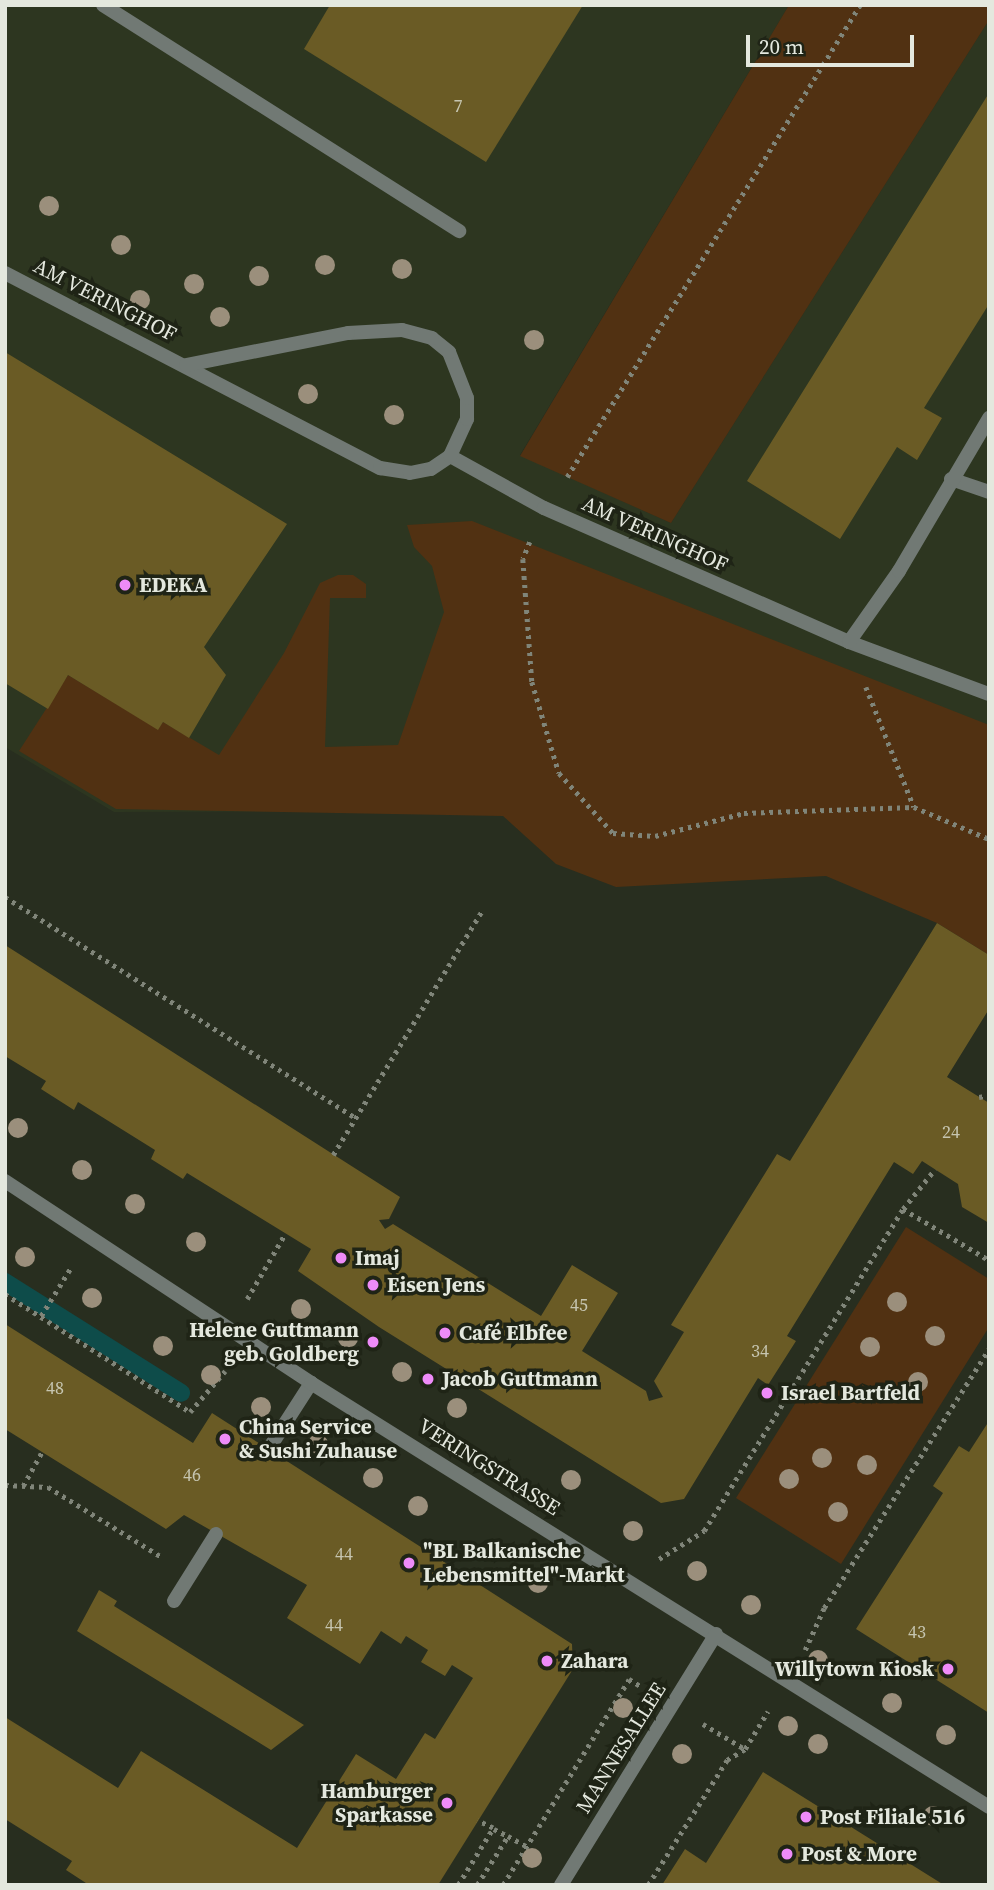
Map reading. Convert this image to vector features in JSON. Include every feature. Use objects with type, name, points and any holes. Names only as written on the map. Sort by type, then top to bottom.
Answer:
[{"type":"street","points":[[103,5],[459,231]]},
{"type":"street","name":"AM VERINGHOF","points":[[5,273],[186,365],[339,451],[380,468],[410,473],[431,469],[450,456],[467,419],[467,398],[449,352],[432,338],[402,330],[348,333],[186,365]]},
{"type":"street","points":[[849,642],[899,571],[989,418]]},
{"type":"street","name":"AM VERINGHOF","points":[[450,456],[544,508],[849,642],[989,695]]},
{"type":"street","points":[[951,479],[989,492]]},
{"type":"street","name":"VERINGSTRASSE","points":[[5,1181],[231,1327],[311,1383],[989,1807]]},
{"type":"street","points":[[268,1450],[311,1383]]},
{"type":"street","points":[[174,1601],[216,1534]]},
{"type":"street","name":"MANNESALLEE","points":[[561,1885],[716,1634]]},
{"type":"path","points":[[860,5],[590,446],[544,508],[523,559],[532,682],[559,773],[613,833],[655,836],[744,813],[914,807],[989,838]]},
{"type":"path","points":[[849,642],[914,807]]},
{"type":"path","points":[[5,897],[356,1118]]},
{"type":"path","points":[[333,1155],[482,909]]},
{"type":"path","points":[[979,1097],[989,1095]]},
{"type":"path","points":[[641,1587],[657,1560],[704,1531],[903,1209],[935,1170]]},
{"type":"path","points":[[903,1209],[989,1260]]},
{"type":"path","points":[[231,1327],[285,1234]]},
{"type":"path","points":[[5,1294],[190,1412],[251,1341]]},
{"type":"path","points":[[41,1316],[53,1297]]},
{"type":"path","points":[[800,1661],[824,1608],[989,1349]]},
{"type":"path","points":[[23,1486],[42,1452]]},
{"type":"path","points":[[5,1485],[48,1487],[191,1575]]},
{"type":"path","points":[[648,1885],[727,1760],[744,1749],[774,1702]]},
{"type":"path","points":[[478,1821],[526,1846]]},
{"type":"path","points":[[458,1885],[493,1828]]},
{"type":"path","points":[[477,1885],[508,1836]]},
{"type":"shaded area","points":[[5,5],[789,5],[520,455],[671,523],[989,20],[989,746],[384,811],[114,812],[5,747]]},
{"type":"shaded area","points":[[789,5],[989,5],[989,20],[671,523],[520,456]]},
{"type":"shaded area","points":[[472,521],[989,725],[989,955],[937,923],[826,876],[616,887],[556,864],[503,816],[116,809],[19,751],[68,675],[158,729],[163,722],[219,755],[284,653],[320,583],[338,575],[353,575],[366,584],[366,598],[330,598],[325,747],[398,745],[444,612],[432,566],[414,547],[407,525]]},
{"type":"shaded area","points":[[906,1227],[989,1279],[989,1327],[841,1564],[736,1498]]},
{"type":"building","points":[[330,5],[583,5],[486,162],[304,49]]},
{"type":"building","points":[[989,93],[989,304],[924,408],[942,418],[917,460],[897,447],[840,539],[747,481]]},
{"type":"building","name":"EDEKA","points":[[5,352],[287,524],[204,647],[226,675],[189,738],[163,722],[158,730],[68,675],[48,709],[5,683]]},
{"type":"building","points":[[937,923],[989,955],[989,1009],[947,1077],[989,1103],[989,1223],[962,1207],[958,1184],[922,1161],[913,1174],[894,1162],[787,1336],[796,1341],[768,1385],[758,1378],[684,1499],[661,1503],[379,1327],[298,1271],[311,1249],[187,1173],[183,1179],[151,1159],[155,1150],[78,1102],[74,1110],[41,1089],[46,1081],[5,1056],[5,945],[400,1197],[389,1219],[379,1220],[385,1229],[393,1224],[541,1316],[572,1265],[618,1293],[582,1351],[646,1391],[649,1401],[663,1397],[654,1381],[684,1332],[671,1325],[777,1154],[790,1161]]},
{"type":"building","points":[[5,1324],[193,1443],[212,1413],[572,1644],[573,1669],[438,1885],[89,1885],[66,1870],[72,1861],[5,1819],[5,1717],[118,1788],[141,1751],[297,1848],[356,1754],[396,1779],[425,1733],[435,1739],[473,1678],[452,1665],[445,1676],[421,1662],[428,1650],[406,1636],[401,1644],[381,1631],[360,1664],[287,1618],[307,1585],[184,1515],[166,1529],[5,1429]]},
{"type":"building","points":[[989,1421],[989,1713],[856,1629],[943,1493],[933,1486],[959,1446],[969,1452]]},
{"type":"building","points":[[99,1590],[117,1601],[114,1606],[304,1725],[271,1750],[77,1631]]},
{"type":"building","points":[[763,1772],[944,1885],[662,1885],[685,1849],[706,1863]]},
{"type":"waterway","points":[[5,1282],[181,1393]]},
{"type":"place","name":"EDEKA","points":[[125,585]]},
{"type":"place","name":"Imaj","points":[[341,1258]]},
{"type":"place","name":"Eisen Jens","points":[[373,1285]]},
{"type":"place","name":"Café Elbfee","points":[[445,1333]]},
{"type":"place","name":"Helene Guttmann geb. Goldberg","points":[[373,1342]]},
{"type":"place","name":"Jacob Guttmann","points":[[428,1379]]},
{"type":"place","name":"Israel Bartfeld","points":[[767,1393]]},
{"type":"place","name":"China Service & Sushi Zuhause","points":[[225,1439]]},
{"type":"place","name":"\"BL Balkanische Lebensmittel\"-Markt","points":[[409,1563]]},
{"type":"place","name":"Zahara","points":[[547,1661]]},
{"type":"place","name":"Willytown Kiosk","points":[[948,1669]]},
{"type":"place","name":"Hamburger Sparkasse","points":[[447,1803]]},
{"type":"place","name":"Post Filiale 516","points":[[806,1817]]},
{"type":"place","name":"Post & More","points":[[787,1854]]}]
